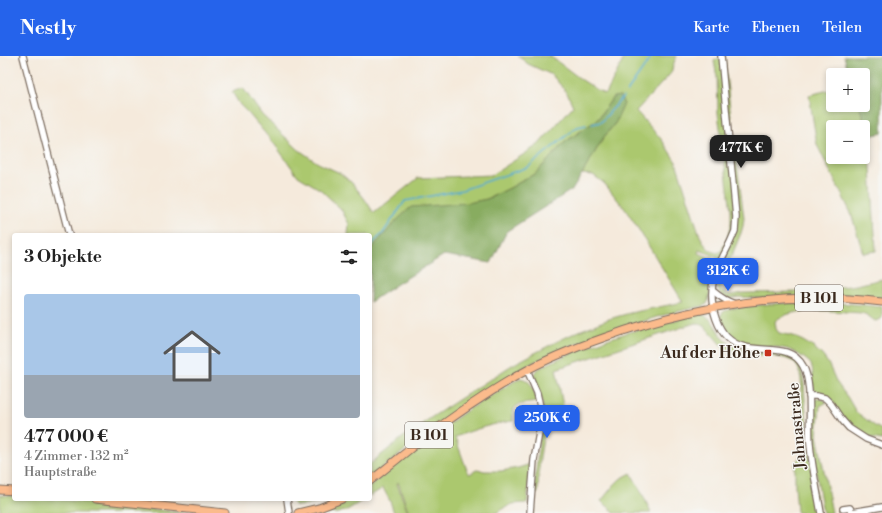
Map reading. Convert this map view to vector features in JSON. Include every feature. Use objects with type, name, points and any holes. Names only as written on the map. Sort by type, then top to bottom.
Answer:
[{"type":"main road","name":"B 101","points":[[372,480],[445,423],[482,397],[527,370],[565,352],[620,332],[674,316],[736,304],[771,300],[813,298],[839,298],[882,302]]},
{"type":"main road","points":[[0,490],[12,491]]},
{"type":"main road","points":[[114,501],[225,513]]},
{"type":"main road","points":[[298,513],[319,508],[337,501]]},
{"type":"street","points":[[23,56],[68,233]]},
{"type":"street","points":[[713,308],[714,276],[735,232],[736,217],[721,56]]},
{"type":"street","points":[[713,291],[718,296],[736,304]]},
{"type":"street","name":"Jahnastraße","points":[[713,308],[718,323],[727,337],[735,344],[757,349],[787,352],[797,358],[805,370],[808,381],[811,450],[821,513]]},
{"type":"street","points":[[527,370],[537,393],[541,411],[541,422],[532,477],[530,513]]},
{"type":"street","points":[[809,396],[826,398],[842,420],[850,428],[866,439],[882,445]]},
{"type":"street","points":[[287,501],[289,513]]},
{"type":"street","points":[[843,509],[850,508],[852,512],[882,507]]},
{"type":"green space","points":[[518,56],[550,56],[582,80],[604,94],[607,92],[625,56],[676,56],[671,73],[636,111],[662,140],[676,162],[700,236],[709,249],[718,253],[721,251],[727,239],[731,223],[731,211],[718,113],[717,78],[714,61],[721,56],[724,56],[744,218],[741,233],[732,255],[724,268],[720,288],[728,295],[743,293],[796,292],[857,285],[882,279],[882,298],[841,295],[807,295],[762,298],[739,297],[728,299],[720,294],[717,287],[717,279],[723,261],[699,250],[698,253],[708,257],[716,264],[707,304],[660,316],[619,329],[576,344],[532,363],[466,404],[372,475],[372,462],[402,438],[512,365],[579,331],[609,319],[683,302],[625,209],[604,183],[593,175],[582,174],[604,137],[616,122],[613,97],[598,119],[564,143],[536,173],[487,199],[397,220],[372,248],[372,233],[348,233],[349,224],[341,209],[321,190],[298,176],[275,145],[240,105],[232,92],[243,88],[262,115],[299,150],[318,163],[340,173],[352,183],[374,213],[418,178],[492,175],[538,145],[573,106],[567,93],[552,75],[528,64]]},
{"type":"green space","points":[[844,56],[882,56],[882,133],[870,136],[870,120],[864,120],[861,112],[870,112],[870,68],[847,68]]},
{"type":"green space","points":[[826,91],[826,112],[861,112],[864,120],[826,120],[826,163],[817,145],[809,95]]},
{"type":"green space","points":[[620,96],[624,104],[616,122],[604,137],[573,189],[507,231],[491,263],[444,255],[372,301],[372,248],[411,207],[467,203],[487,199],[508,189],[536,173],[564,143],[598,119],[613,97]]},
{"type":"green space","points":[[870,152],[876,251],[863,253],[851,213],[826,164],[870,164]]},
{"type":"green space","points":[[806,302],[844,303],[882,307],[882,318],[875,321],[862,313],[805,311],[783,316],[775,321],[776,329],[779,333],[793,336],[803,341],[822,355],[828,363],[837,383],[856,412],[882,430],[882,440],[866,437],[850,426],[842,417],[831,399],[814,390],[812,367],[805,359],[787,349],[778,347],[752,346],[736,341],[729,335],[721,320],[722,313],[736,308]]},
{"type":"green space","points":[[701,314],[709,318],[721,336],[736,347],[759,353],[773,352],[785,354],[798,363],[802,372],[804,384],[808,445],[818,513],[798,513],[797,511],[795,464],[804,451],[805,445],[799,369],[790,360],[782,358],[735,354],[723,347],[705,327],[698,323],[556,369],[563,406],[562,410],[550,421],[545,432],[540,458],[538,493],[534,493],[543,412],[542,402],[534,377],[535,372],[543,366],[608,339]]},
{"type":"green space","points":[[520,378],[524,379],[530,384],[537,402],[522,404],[515,407],[513,421],[484,427],[455,437],[468,473],[470,474],[478,469],[484,471],[501,471],[531,464],[527,503],[512,504],[496,513],[409,513],[398,482],[397,484],[408,513],[394,513],[383,488],[372,495],[372,484],[425,441],[469,409]]},
{"type":"green space","points":[[816,399],[822,399],[827,402],[820,406],[817,435],[832,513],[823,513],[817,478],[812,441],[813,405]]},
{"type":"green space","points":[[631,473],[651,513],[614,513],[601,501],[620,479]]},
{"type":"green space","points":[[0,495],[12,496],[12,501],[74,501],[190,513],[0,513]]},
{"type":"green space","points":[[292,501],[323,501],[299,506],[294,505]]},
{"type":"green space","points":[[346,501],[362,501],[347,510],[338,513],[316,513],[327,510]]},
{"type":"waterway","points":[[627,92],[652,56]]},
{"type":"waterway","points":[[592,124],[601,122],[623,97]]},
{"type":"waterway","points":[[372,244],[383,233],[405,201],[462,190],[528,167],[577,127],[586,125]]},
{"type":"place","name":"Auf der Höhe","points":[[768,353]]}]
